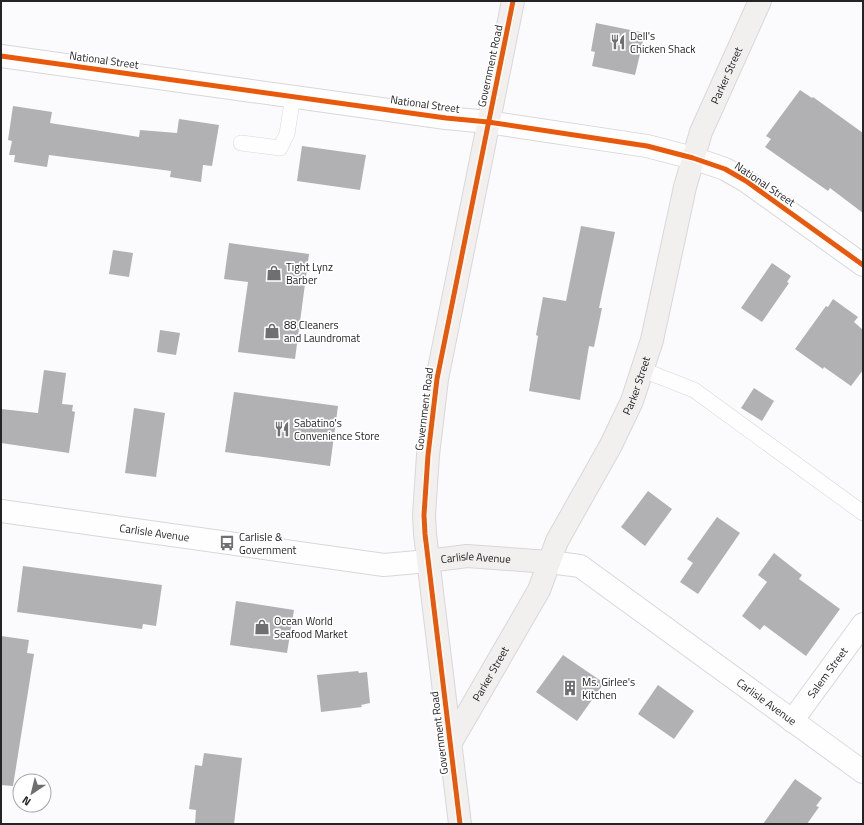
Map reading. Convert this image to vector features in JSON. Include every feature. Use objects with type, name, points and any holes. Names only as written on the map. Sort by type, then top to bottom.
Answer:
[{"type":"main road","name":"Government Road","points":[[460,824],[428,561],[424,515],[432,410],[444,336],[513,1]]},
{"type":"main road","name":"Parker Street","points":[[450,744],[539,590],[548,562],[568,518],[618,431],[643,370],[652,340],[693,158],[701,132],[760,1]]},
{"type":"main road","name":"Carlisle Avenue","points":[[428,561],[467,556],[548,562]]},
{"type":"street","name":"National Street","points":[[1,56],[446,118],[488,122],[647,146],[693,158],[724,169],[746,181],[863,265]]},
{"type":"street","name":"Carlisle Avenue","points":[[1,511],[384,565],[428,561]]},
{"type":"street","name":"Carlisle Avenue","points":[[548,562],[580,566],[863,772]]},
{"type":"street","name":"Salem Street","points":[[792,721],[863,624]]},
{"type":"lane","points":[[241,144],[280,148],[287,134],[293,96]]},
{"type":"lane","points":[[643,370],[694,390],[863,513]]},
{"type":"building","name":"Dell's Chicken Shack","points":[[596,23],[645,33],[635,75],[592,66],[595,52],[591,51]]},
{"type":"building","points":[[800,90],[812,98],[813,97],[863,133],[863,213],[830,188],[828,191],[765,147],[771,139],[766,136]]},
{"type":"building","points":[[13,106],[52,112],[50,123],[139,137],[140,130],[177,133],[179,119],[219,125],[212,166],[203,165],[201,182],[170,177],[171,171],[49,155],[47,167],[14,162],[15,155],[9,155],[12,141],[8,140]]},
{"type":"building","points":[[302,146],[366,155],[360,190],[297,181]]},
{"type":"building","points":[[581,226],[615,232],[599,308],[602,308],[594,347],[589,346],[580,400],[529,391],[538,336],[536,335],[543,297],[566,301]]},
{"type":"building","points":[[229,243],[309,254],[295,359],[238,352],[248,282],[224,279]]},
{"type":"building","points":[[113,250],[133,253],[129,277],[109,274]]},
{"type":"building","points":[[772,263],[791,276],[787,282],[789,283],[762,322],[741,308]]},
{"type":"building","points":[[833,299],[858,317],[854,322],[863,330],[863,370],[851,386],[824,367],[823,369],[795,349],[826,306],[828,307]]},
{"type":"building","points":[[160,330],[180,333],[176,355],[157,352]]},
{"type":"building","points":[[44,370],[66,373],[62,404],[73,405],[72,411],[75,412],[69,453],[1,443],[1,409],[38,413]]},
{"type":"building","points":[[754,388],[774,401],[762,421],[741,408]]},
{"type":"building","name":"Sabatino's Convenience Store","points":[[234,392],[338,406],[330,466],[225,452]]},
{"type":"building","points":[[134,408],[165,413],[156,477],[125,473]]},
{"type":"building","points":[[648,491],[672,509],[645,546],[621,527]]},
{"type":"building","points":[[717,517],[740,533],[698,594],[680,582],[693,563],[687,559]]},
{"type":"building","points":[[774,553],[802,575],[799,579],[840,609],[806,656],[764,625],[760,630],[742,616],[767,582],[758,575]]},
{"type":"building","points":[[23,566],[162,585],[156,626],[143,624],[142,629],[17,612]]},
{"type":"building","name":"Ocean World Seafood Market","points":[[236,601],[294,610],[287,653],[230,645]]},
{"type":"building","points":[[1,636],[29,640],[27,653],[34,654],[15,773],[12,773],[12,786],[1,785]]},
{"type":"building","name":"Ms. Girlee's Kitchen","points":[[563,655],[604,683],[577,721],[536,692]]},
{"type":"building","points":[[358,671],[359,673],[367,672],[370,703],[361,705],[362,707],[321,712],[317,675]]},
{"type":"building","points":[[658,685],[694,711],[674,739],[638,714]]},
{"type":"building","points":[[204,753],[242,758],[234,824],[195,824],[196,810],[189,809],[195,765],[202,766]]},
{"type":"building","points":[[795,779],[822,798],[816,806],[819,807],[807,824],[763,824]]},
{"type":"cycle path","points":[[460,824],[425,534],[424,515],[428,455],[437,379],[513,1]]},
{"type":"cycle path","points":[[1,56],[446,118],[488,122],[647,146],[693,158],[725,169],[746,181],[863,265]]},
{"type":"place","name":"Dell's Chicken Shack","points":[[618,42]]},
{"type":"place","name":"Tight Lynz Barber","points":[[274,273]]},
{"type":"place","name":"88 Cleaners and Laundromat","points":[[272,331]]},
{"type":"place","name":"Sabatino's Convenience Store","points":[[282,429]]},
{"type":"place","name":"Carlisle & Government","points":[[227,543]]},
{"type":"place","name":"Ocean World Seafood Market","points":[[262,627]]},
{"type":"place","name":"Ms. Girlee's Kitchen","points":[[570,688]]}]
